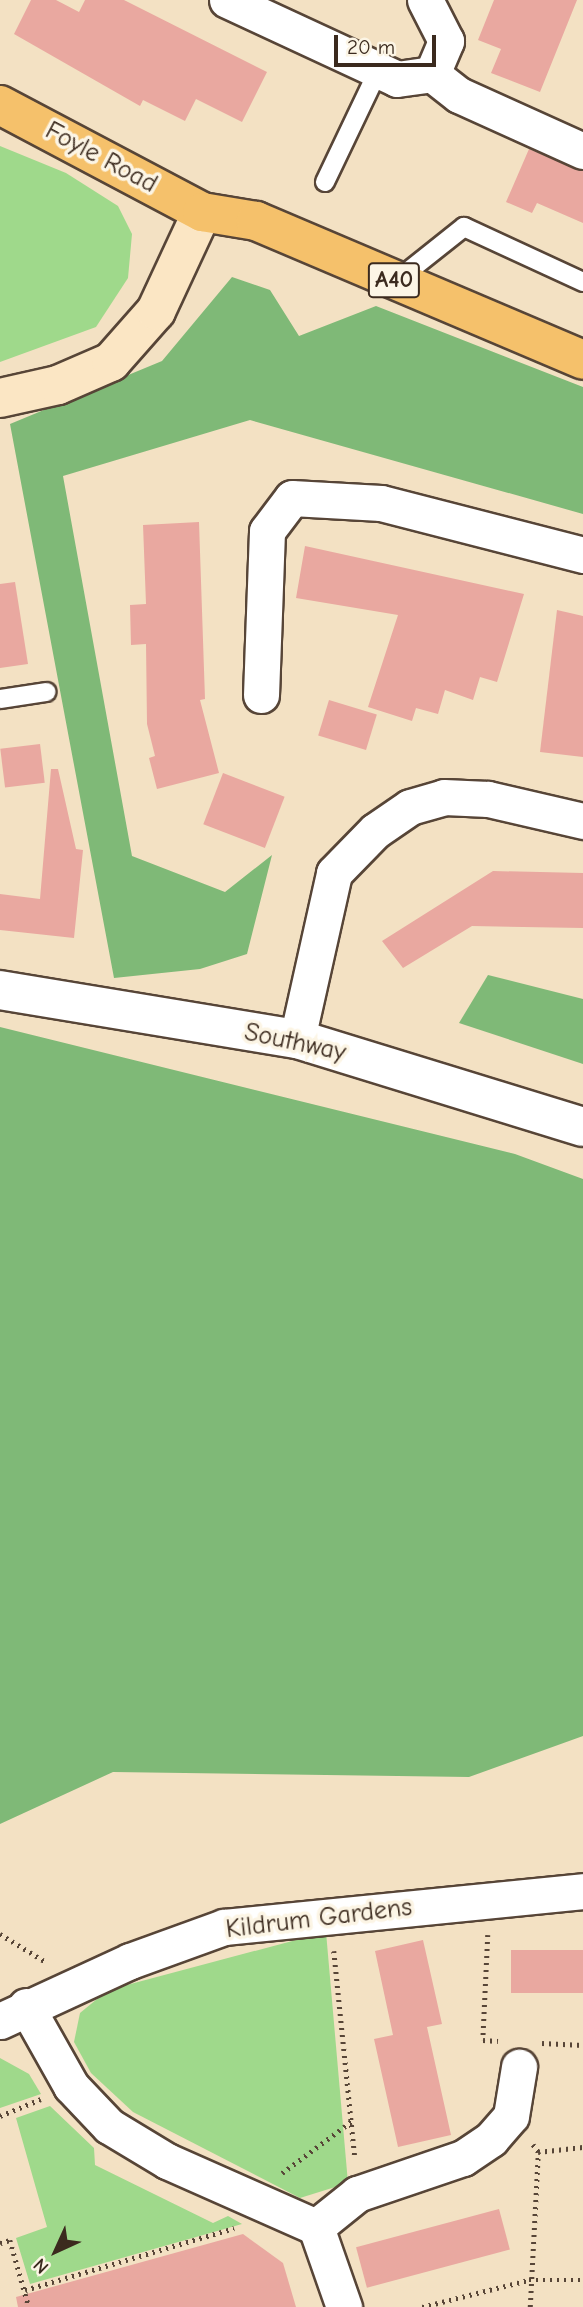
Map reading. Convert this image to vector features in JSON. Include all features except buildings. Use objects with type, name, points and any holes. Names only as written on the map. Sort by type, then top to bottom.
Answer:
[{"type":"main road","name":"Foyle Road","points":[[0,105],[202,212]]},
{"type":"main road","name":"A40","points":[[202,212],[256,221],[583,360]]},
{"type":"main road","points":[[0,398],[58,385],[111,362],[156,311],[202,212]]},
{"type":"street","points":[[227,0],[377,73],[397,79],[432,74],[459,95],[583,151]]},
{"type":"street","points":[[425,0],[446,41],[432,74]]},
{"type":"street","points":[[261,695],[267,531],[292,498],[380,503],[583,555]]},
{"type":"street","points":[[297,1039],[334,873],[375,831],[410,807],[444,797],[488,799],[583,821]]},
{"type":"street","name":"Southway","points":[[0,990],[297,1039],[583,1127]]},
{"type":"street","name":"Kildrum Gardens","points":[[316,2227],[167,2161],[109,2126],[71,2087],[13,2013],[63,1990],[224,1927],[583,1891]]},
{"type":"street","points":[[344,2307],[316,2227],[358,2194],[463,2158],[511,2116],[520,2050]]},
{"type":"lane","points":[[325,182],[377,73]]},
{"type":"lane","points":[[396,281],[464,226],[583,282]]},
{"type":"lane","points":[[0,699],[46,692]]},
{"type":"path","points":[[490,1900],[483,2040],[520,2050],[583,2045]]},
{"type":"path","points":[[330,1916],[358,2194]]},
{"type":"path","points":[[0,1934],[41,1954],[63,1990]]},
{"type":"path","points":[[0,2116],[71,2087]]},
{"type":"path","points":[[511,2116],[538,2152],[529,2280],[530,2307]]},
{"type":"path","points":[[25,2290],[232,2232],[251,2197],[352,2121]]},
{"type":"path","points":[[538,2152],[555,2145],[583,2147]]},
{"type":"path","points":[[0,2243],[10,2240],[29,2307]]},
{"type":"path","points":[[422,2307],[529,2280],[583,2280]]},
{"type":"green space","points":[[0,146],[66,173],[118,206],[132,234],[128,278],[96,327],[0,362]]},
{"type":"green space","points":[[232,277],[270,290],[299,336],[376,306],[583,387],[583,514],[250,420],[63,476],[132,856],[225,892],[272,855],[247,954],[200,969],[114,978],[10,424],[162,361]]},
{"type":"green space","points":[[488,975],[583,999],[583,1064],[459,1023]]},
{"type":"green space","points":[[0,1027],[515,1154],[583,1179],[583,1736],[469,1777],[113,1772],[0,1824]]},
{"type":"green space","points":[[326,1932],[348,2183],[300,2198],[133,2112],[91,2073],[74,2042],[80,2013],[108,1990]]},
{"type":"green space","points":[[0,2058],[29,2074],[41,2094],[0,2108]]},
{"type":"green space","points":[[50,2106],[94,2148],[95,2165],[213,2223],[228,2216],[242,2224],[30,2284],[16,2238],[47,2227],[16,2118]]}]
